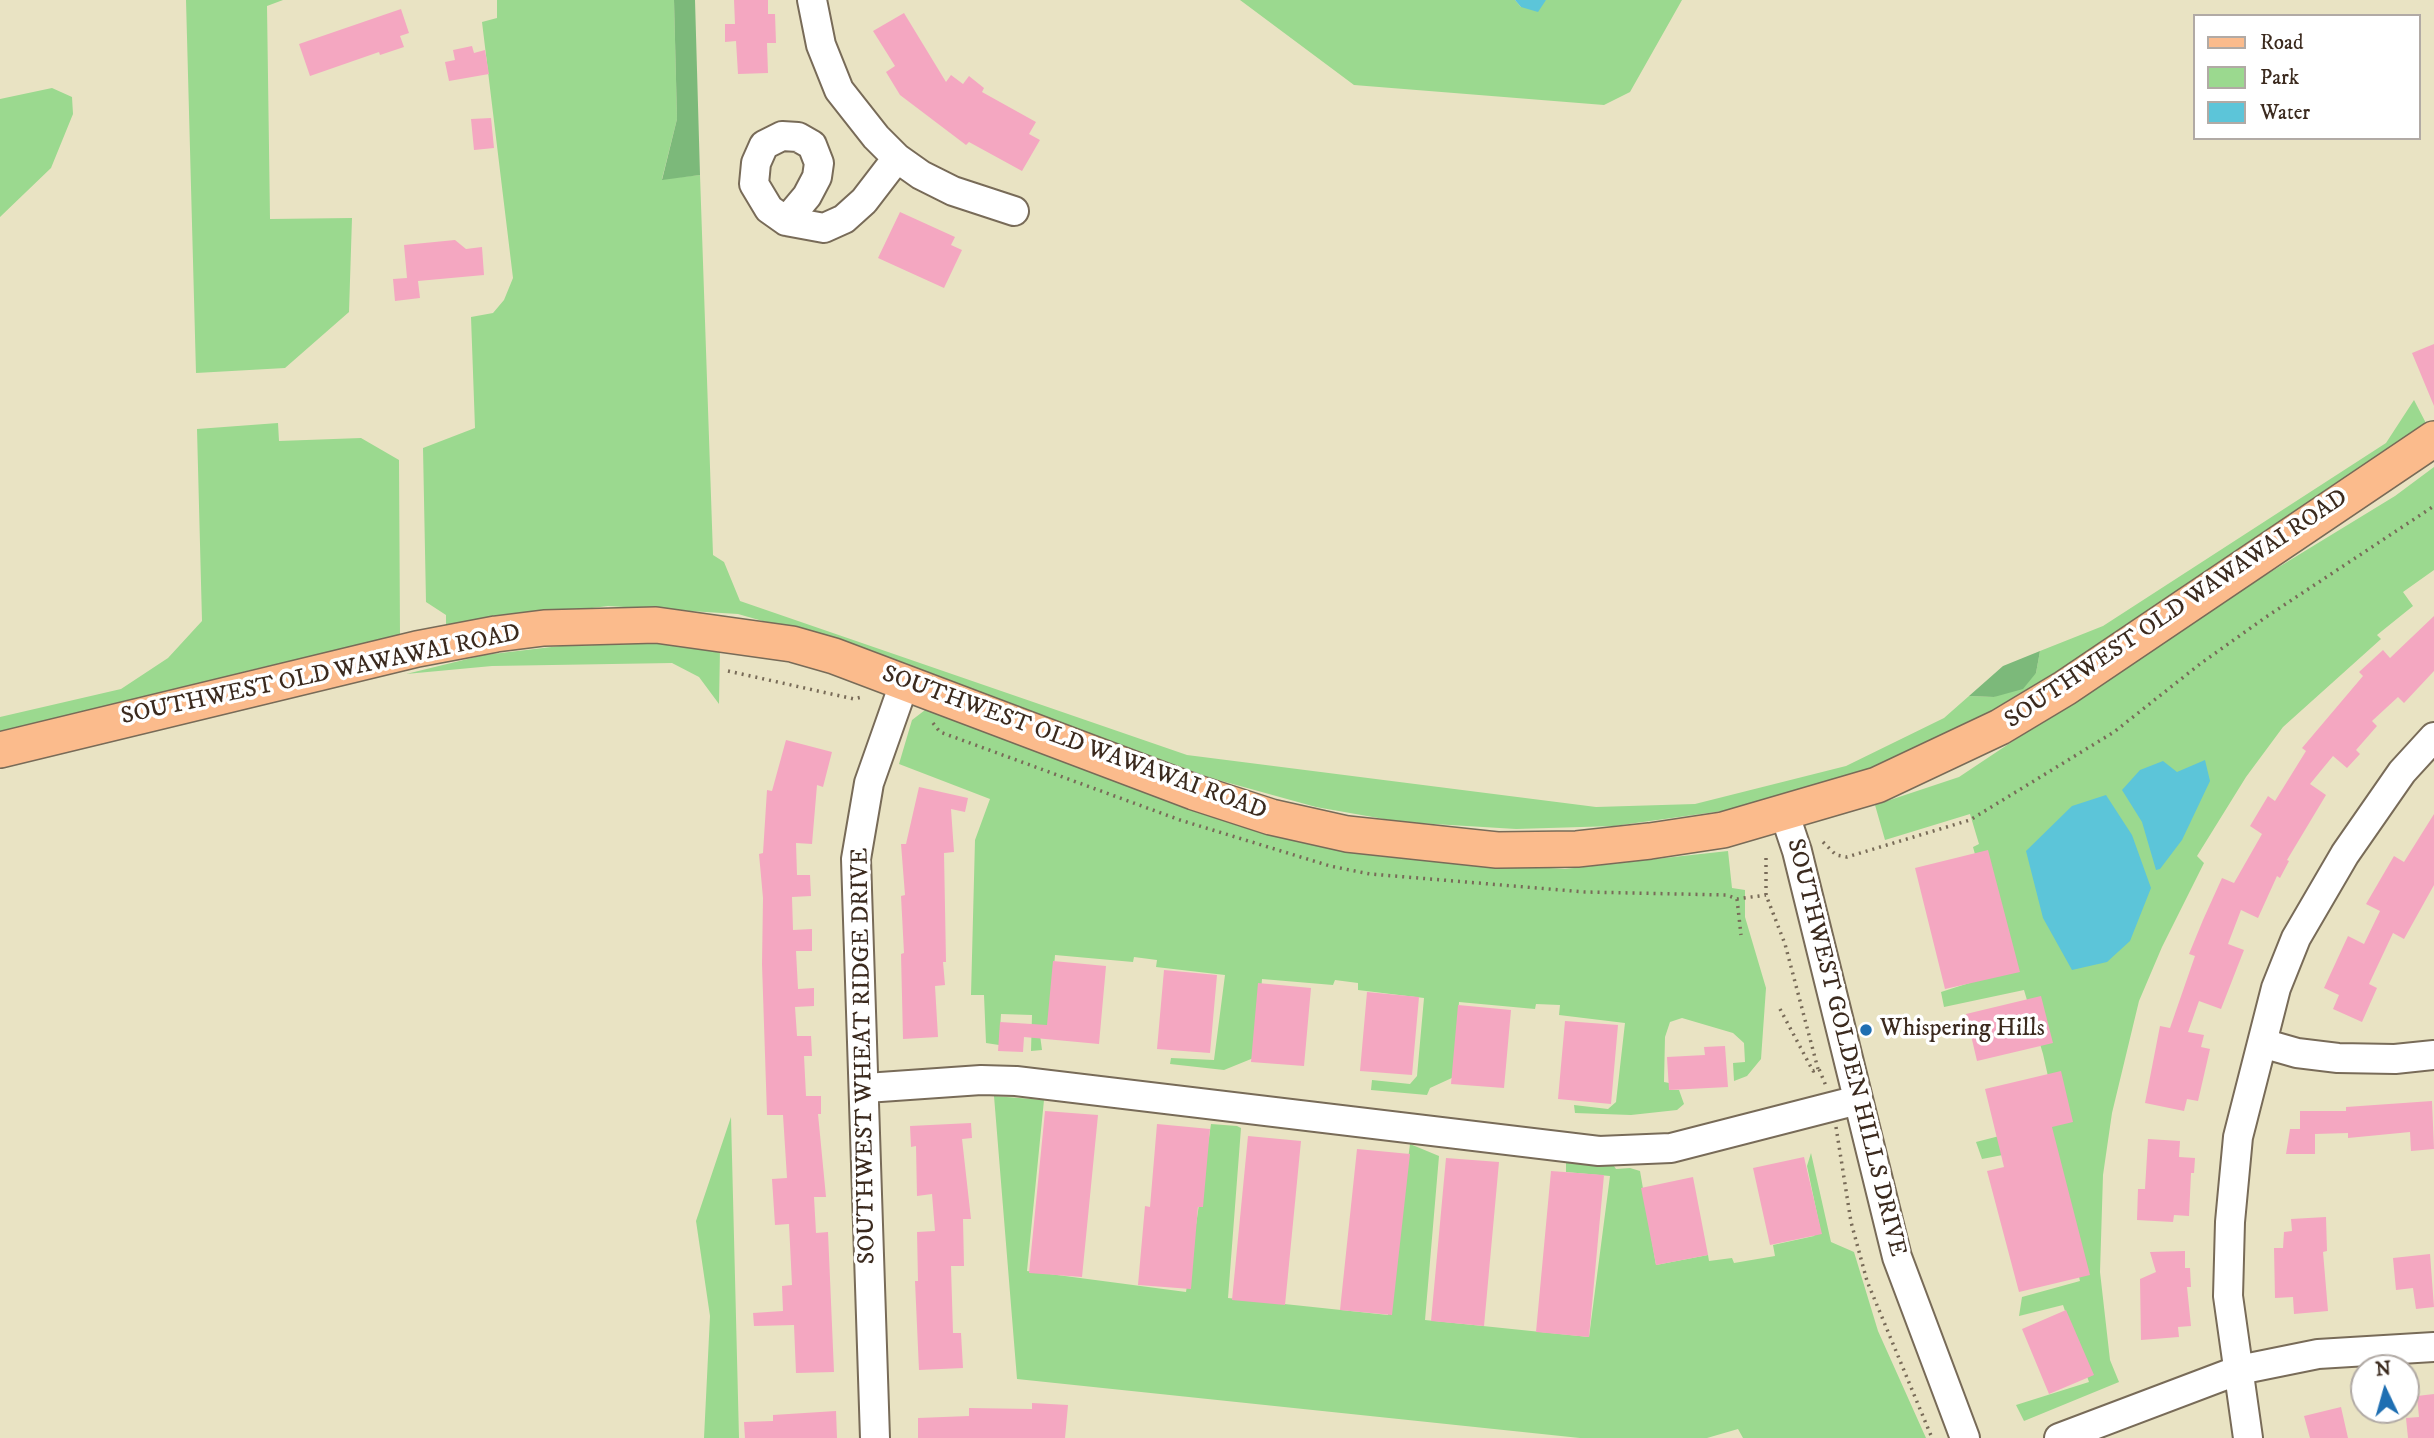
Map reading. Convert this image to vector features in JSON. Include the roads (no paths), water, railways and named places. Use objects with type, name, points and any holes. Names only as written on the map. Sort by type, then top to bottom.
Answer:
[{"type":"main road","name":"SOUTHWEST OLD WAWAWAI ROAD","points":[[0,750],[417,649],[544,628],[656,625],[792,644],[905,681],[1194,792],[1271,817],[1347,834],[1497,850],[1577,849],[1723,831],[1785,815],[1877,785],[2000,727],[2065,688],[2434,439]]},
{"type":"street","points":[[811,0],[821,45],[839,90],[855,115],[897,158],[953,191],[1014,211]]},
{"type":"street","points":[[786,221],[824,228],[844,219],[864,201],[897,158]]},
{"type":"street","name":"SOUTHWEST WHEAT RIDGE DRIVE","points":[[875,1438],[866,1088],[856,859],[869,783],[905,681]]},
{"type":"street","points":[[2248,1438],[2228,1296],[2230,1222],[2238,1137],[2276,988],[2308,917],[2345,854],[2402,772],[2434,737]]},
{"type":"street","name":"SOUTHWEST GOLDEN HILLS DRIVE","points":[[1785,815],[1797,851],[1846,1103],[1897,1257],[1965,1438]]},
{"type":"street","points":[[2262,1043],[2297,1053],[2338,1058],[2395,1059],[2434,1055]]},
{"type":"street","points":[[866,1088],[981,1080],[1016,1081],[1598,1151],[1671,1148],[1846,1103]]},
{"type":"street","points":[[2059,1438],[2239,1370],[2318,1354],[2434,1347]]},
{"type":"water","points":[[1515,0],[1546,0],[1538,12],[1521,7]]},
{"type":"water","points":[[2205,760],[2210,781],[2182,840],[2160,869],[2156,870],[2142,822],[2122,790],[2140,770],[2163,761],[2177,772]]},
{"type":"water","points":[[2106,795],[2132,835],[2151,888],[2130,941],[2107,962],[2072,970],[2043,918],[2026,851],[2072,806]]},
{"type":"place","name":"Whispering Hills","points":[[1866,1030]]}]
